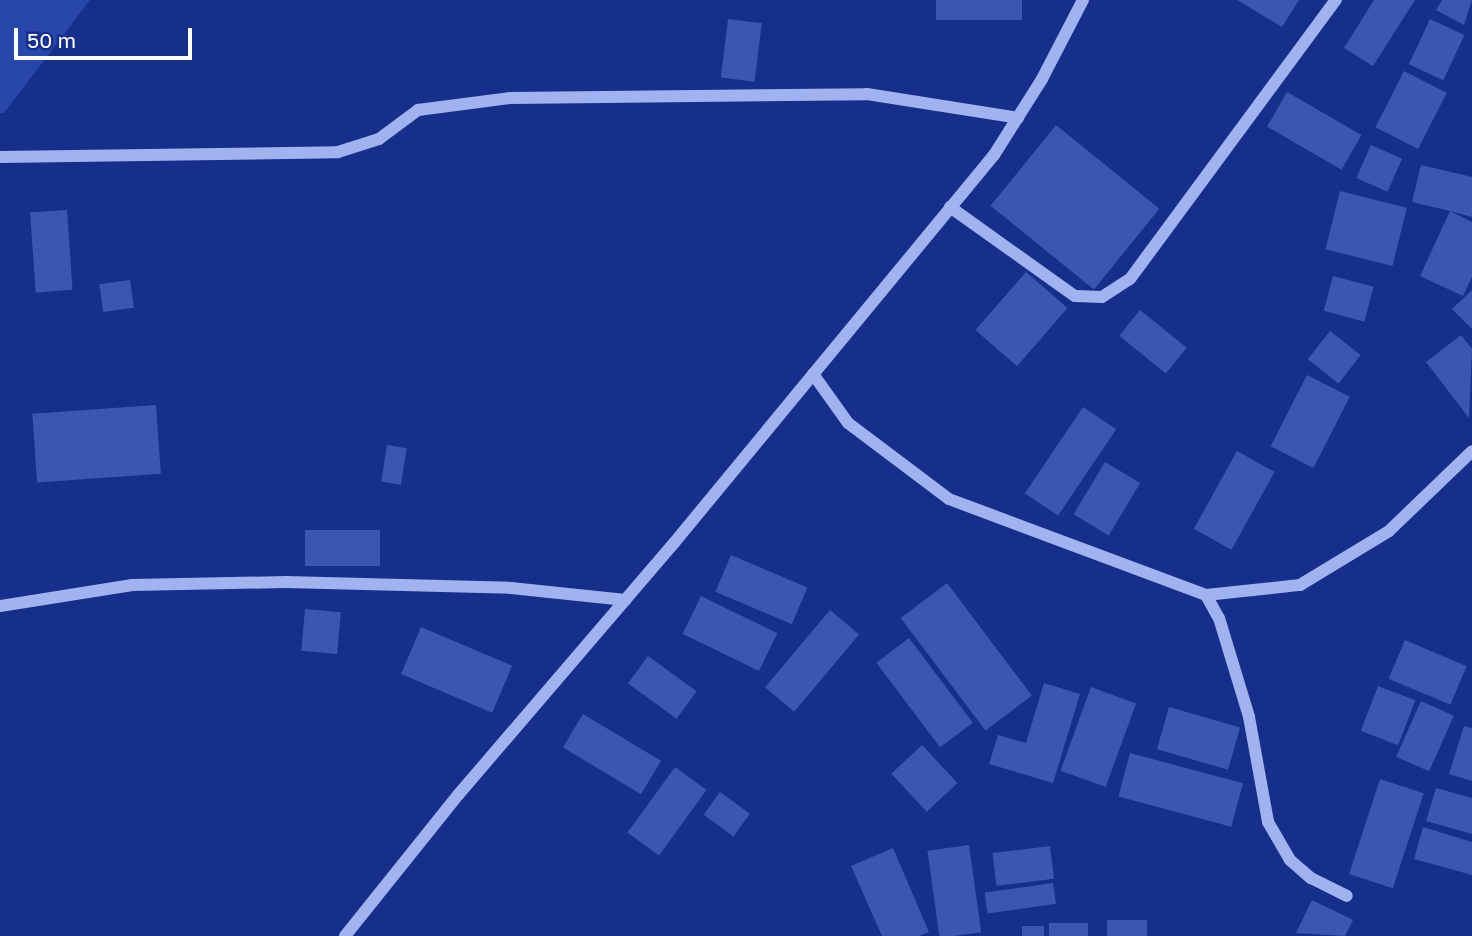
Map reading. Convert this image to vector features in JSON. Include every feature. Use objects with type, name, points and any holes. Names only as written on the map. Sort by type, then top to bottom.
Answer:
[{"type":"street","points":[[345,936],[458,795],[625,600],[950,207],[1018,118],[1083,0]]},
{"type":"street","points":[[950,207],[1075,296],[1102,297],[1130,279],[1336,0]]},
{"type":"street","points":[[0,157],[338,152],[379,139],[418,110],[511,98],[867,94],[1018,118]]},
{"type":"street","points":[[813,374],[848,423],[949,499],[1206,595],[1300,585],[1389,531],[1472,451]]},
{"type":"street","points":[[0,607],[132,585],[286,582],[511,589],[625,600]]},
{"type":"street","points":[[1206,595],[1219,618],[1249,717],[1268,822],[1290,860],[1311,878],[1347,895]]},
{"type":"shaded area","points":[[0,0],[90,0],[4,113],[0,113]]},
{"type":"building","points":[[936,0],[1022,0],[1022,20],[936,20]]},
{"type":"building","points":[[1237,0],[1299,0],[1282,27]]},
{"type":"building","points":[[1374,0],[1415,0],[1373,66],[1344,48]]},
{"type":"building","points":[[1442,0],[1472,0],[1464,25],[1436,10]]},
{"type":"building","points":[[728,19],[762,23],[755,82],[721,78]]},
{"type":"building","points":[[1430,19],[1464,35],[1443,80],[1409,64]]},
{"type":"building","points":[[1404,71],[1447,93],[1418,149],[1375,127]]},
{"type":"building","points":[[1287,92],[1361,135],[1341,170],[1267,127]]},
{"type":"building","points":[[1056,125],[1159,209],[1094,290],[991,206]]},
{"type":"building","points":[[1371,145],[1402,159],[1387,192],[1356,178]]},
{"type":"building","points":[[1421,165],[1472,177],[1472,217],[1412,202]]},
{"type":"building","points":[[1340,191],[1407,208],[1392,266],[1325,249]]},
{"type":"building","points":[[67,210],[73,290],[36,292],[30,213]]},
{"type":"building","points":[[1450,211],[1472,222],[1472,277],[1463,296],[1420,276]]},
{"type":"building","points":[[1026,272],[1068,308],[1017,366],[975,330]]},
{"type":"building","points":[[1333,276],[1374,287],[1364,322],[1324,311]]},
{"type":"building","points":[[130,280],[134,308],[103,312],[99,284]]},
{"type":"building","points":[[1472,290],[1472,329],[1452,309]]},
{"type":"building","points":[[1140,310],[1187,348],[1166,373],[1119,336]]},
{"type":"building","points":[[1330,331],[1361,355],[1339,383],[1308,359]]},
{"type":"building","points":[[1461,335],[1472,349],[1469,418],[1426,362]]},
{"type":"building","points":[[1307,375],[1350,397],[1313,468],[1271,446]]},
{"type":"building","points":[[156,405],[161,474],[37,482],[32,414]]},
{"type":"building","points":[[1083,407],[1116,429],[1058,516],[1025,493]]},
{"type":"building","points":[[387,445],[407,448],[401,485],[381,482]]},
{"type":"building","points":[[1237,451],[1275,472],[1231,550],[1194,529]]},
{"type":"building","points":[[1105,462],[1140,483],[1109,535],[1074,514]]},
{"type":"building","points":[[305,530],[380,530],[380,566],[305,566]]},
{"type":"building","points":[[731,555],[807,587],[792,624],[715,592]]},
{"type":"building","points":[[947,583],[1032,696],[986,731],[901,618]]},
{"type":"building","points":[[701,596],[777,633],[759,671],[683,634]]},
{"type":"building","points":[[305,609],[341,612],[337,654],[301,651]]},
{"type":"building","points":[[830,610],[859,634],[794,712],[765,687]]},
{"type":"building","points":[[421,627],[512,666],[492,713],[401,674]]},
{"type":"building","points":[[909,638],[973,723],[940,747],[876,663]]},
{"type":"building","points":[[1405,640],[1467,666],[1450,705],[1389,679]]},
{"type":"building","points":[[648,656],[697,691],[677,719],[628,684]]},
{"type":"building","points":[[1044,683],[1080,694],[1053,783],[989,764],[998,735],[1026,743]]},
{"type":"building","points":[[1378,686],[1415,700],[1398,745],[1361,731]]},
{"type":"building","points":[[1091,687],[1136,703],[1106,787],[1061,771]]},
{"type":"building","points":[[1421,701],[1454,716],[1429,771],[1396,757]]},
{"type":"building","points":[[1169,707],[1240,727],[1228,770],[1157,749]]},
{"type":"building","points":[[583,714],[661,761],[641,794],[563,747]]},
{"type":"building","points":[[1464,726],[1472,728],[1472,781],[1449,774]]},
{"type":"building","points":[[922,745],[957,783],[927,812],[891,774]]},
{"type":"building","points":[[1130,753],[1243,783],[1231,827],[1118,796]]},
{"type":"building","points":[[675,767],[707,790],[659,855],[627,833]]},
{"type":"building","points":[[1380,779],[1424,793],[1393,888],[1349,874]]},
{"type":"building","points":[[1436,788],[1472,798],[1472,834],[1426,821]]},
{"type":"building","points":[[720,792],[750,814],[733,836],[704,815]]},
{"type":"building","points":[[1423,827],[1472,842],[1472,875],[1414,859]]},
{"type":"building","points":[[969,845],[981,932],[939,936],[927,851]]},
{"type":"building","points":[[1050,846],[1054,879],[996,886],[992,853]]},
{"type":"building","points":[[893,848],[929,932],[919,936],[882,936],[851,866]]},
{"type":"building","points":[[1053,883],[1056,904],[988,913],[985,893]]},
{"type":"building","points":[[1312,900],[1353,920],[1345,936],[1296,933]]},
{"type":"building","points":[[1107,920],[1147,920],[1147,936],[1107,936]]},
{"type":"building","points":[[1049,923],[1088,923],[1088,936],[1049,936]]},
{"type":"building","points":[[1022,926],[1044,926],[1044,936],[1022,936]]}]
